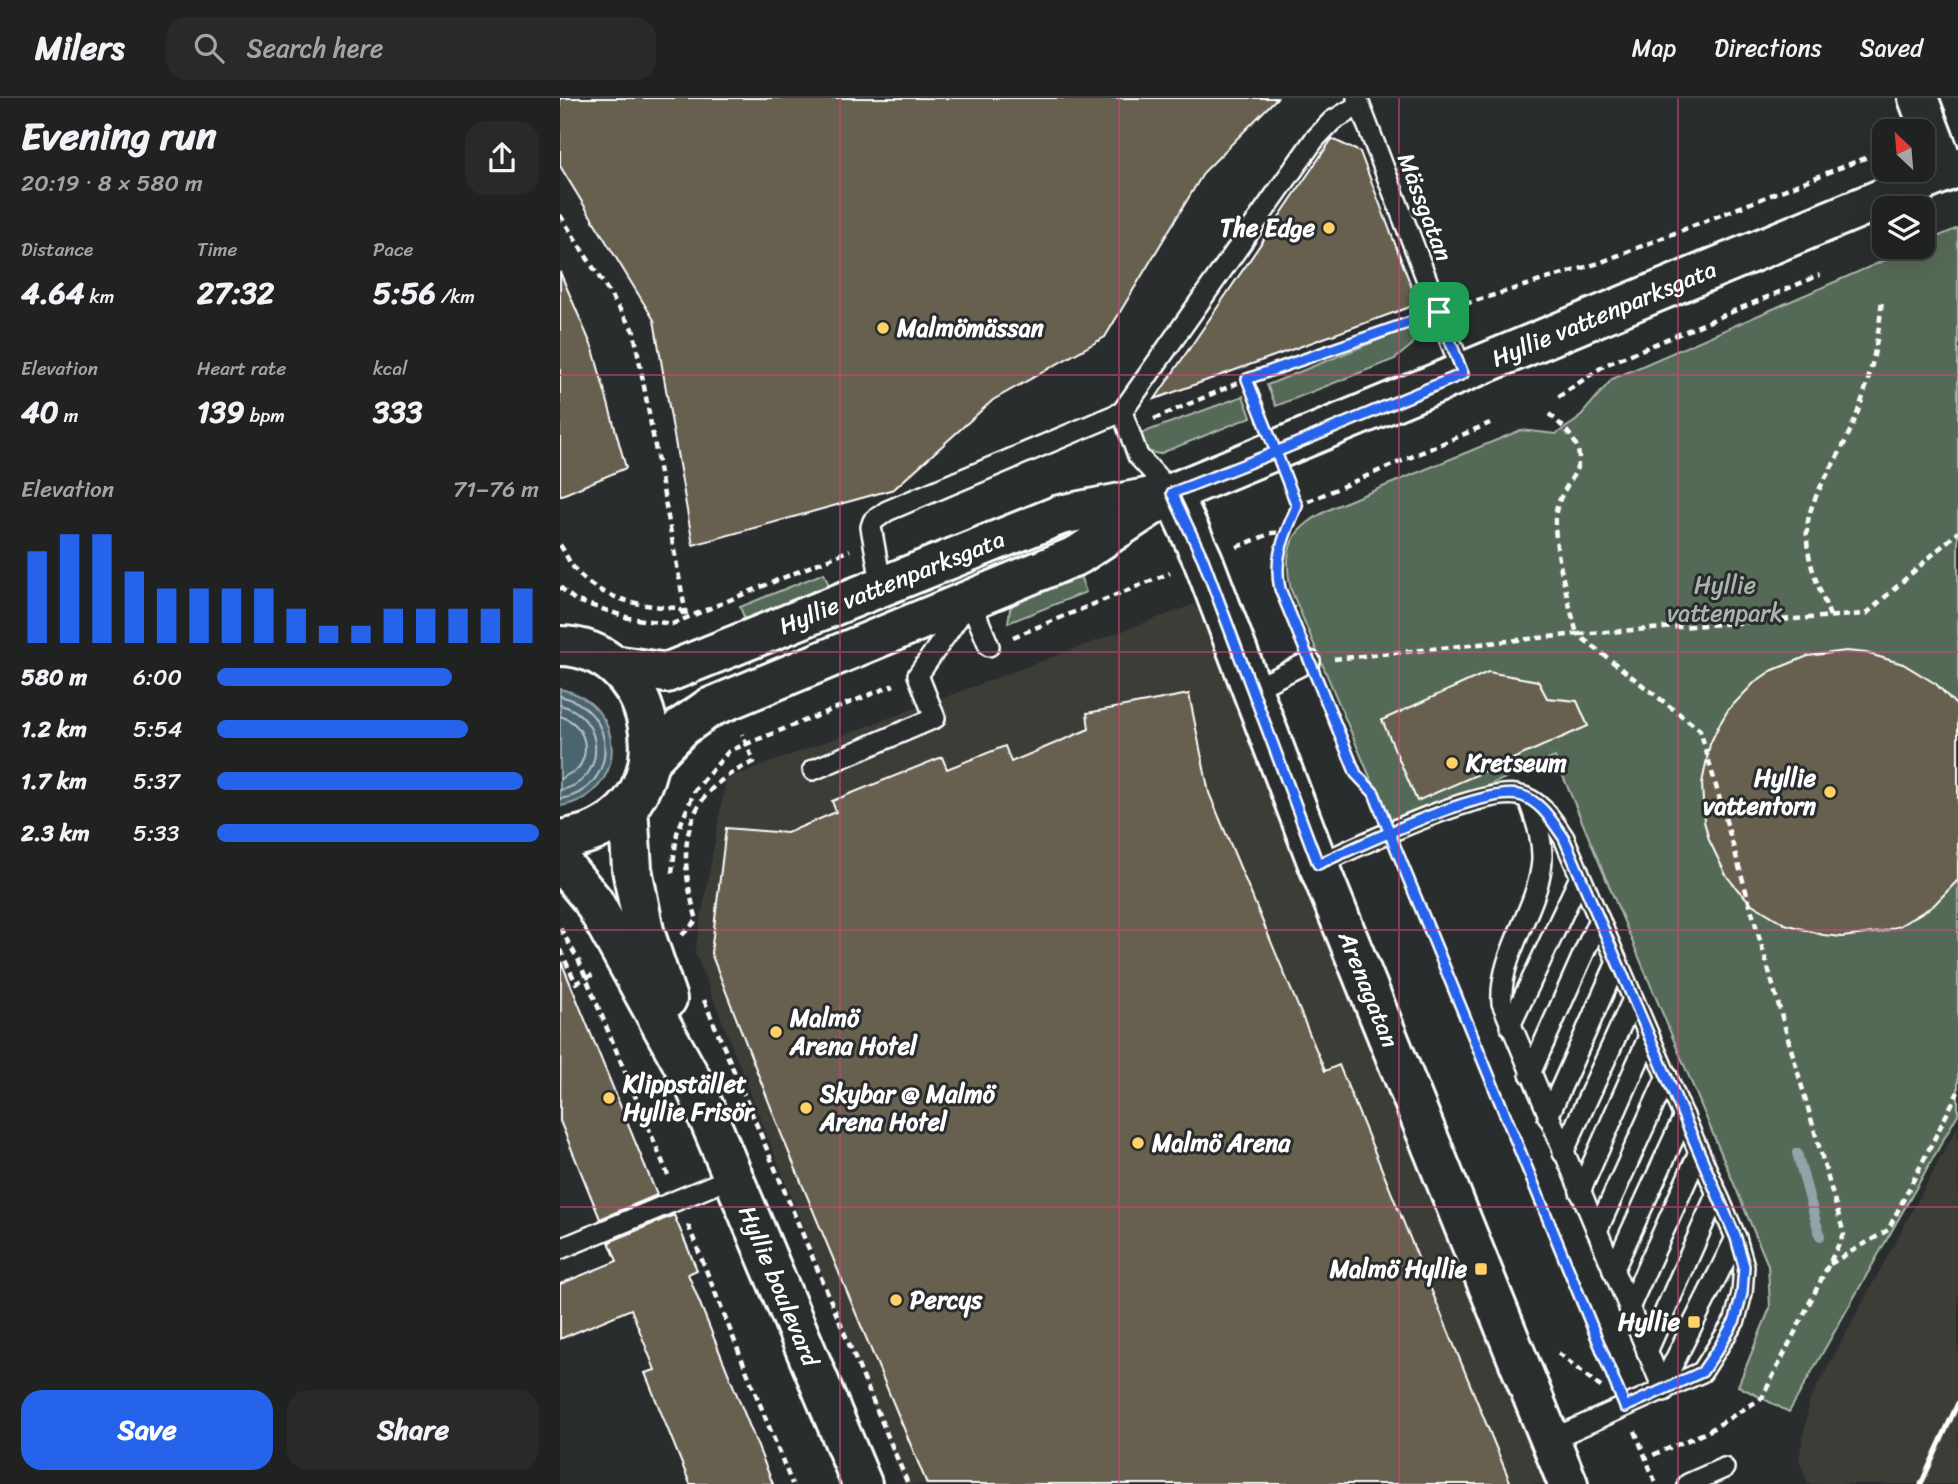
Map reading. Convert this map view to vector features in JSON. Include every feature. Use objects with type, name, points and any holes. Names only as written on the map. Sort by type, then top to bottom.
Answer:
[{"type":"street","points":[[1918,98],[1952,170]]},
{"type":"street","name":"Hyllie vattenparksgata","points":[[614,665],[666,673],[1060,515],[1172,493],[1952,170]]},
{"type":"street","name":"Hyllie vattenparksgata","points":[[650,760],[682,727],[709,708],[1078,555],[1172,493]]},
{"type":"street","name":"Arenagatan","points":[[1172,493],[1203,559],[1318,864],[1567,1484]]},
{"type":"street","points":[[560,840],[584,835],[608,824],[628,807],[642,785],[650,760],[651,733],[645,708],[632,684],[614,665],[565,643]]},
{"type":"street","name":"Hyllie boulevard","points":[[628,807],[632,869],[644,932],[695,1086]]},
{"type":"street","name":"Hyllie boulevard","points":[[560,861],[593,901],[695,1086],[736,1176],[862,1484]]},
{"type":"lane","name":"Mässgatan","points":[[1358,102],[1463,374]]},
{"type":"lane","points":[[882,588],[871,527],[878,516],[1122,412],[1314,140],[1332,121],[1358,102]]},
{"type":"lane","points":[[1122,412],[1138,456],[1172,493]]},
{"type":"lane","points":[[970,600],[989,646]]},
{"type":"lane","points":[[813,770],[935,718],[918,675],[970,600]]},
{"type":"lane","points":[[1254,689],[1310,661]]},
{"type":"lane","points":[[1318,864],[1482,798],[1519,795],[1545,810],[1564,838],[1736,1238],[1744,1266],[1742,1293],[1735,1320],[1702,1372],[1550,1440]]},
{"type":"lane","points":[[1529,801],[1541,836],[1541,869],[1501,986],[1510,1026],[1663,1389]]},
{"type":"lane","points":[[1510,1026],[1580,877]]},
{"type":"lane","points":[[1530,1074],[1599,919]]},
{"type":"lane","points":[[1548,1116],[1617,962]]},
{"type":"lane","points":[[1563,1153],[1633,999]]},
{"type":"lane","points":[[1580,1192],[1649,1035]]},
{"type":"lane","points":[[1597,1231],[1667,1076]]},
{"type":"lane","points":[[1613,1271],[1684,1116]]},
{"type":"lane","points":[[1629,1308],[1699,1152]]},
{"type":"lane","points":[[560,1249],[736,1176]]},
{"type":"lane","points":[[1647,1352],[1717,1193]]},
{"type":"lane","points":[[1663,1389],[1736,1238]]},
{"type":"lane","points":[[1688,1484],[1724,1468]]},
{"type":"path","points":[[1656,1484],[1374,793],[1356,774],[1276,571],[1278,553],[1297,506],[1247,379],[1439,312],[1599,263],[1872,155]]},
{"type":"path","points":[[560,215],[634,332],[687,619]]},
{"type":"path","points":[[1558,397],[1605,365],[1820,275]]},
{"type":"path","points":[[1830,616],[1810,562],[1807,527],[1817,496],[1859,411],[1871,372],[1882,298]]},
{"type":"path","points":[[1549,415],[1569,433],[1579,453],[1574,477],[1555,516],[1577,634],[1700,730],[1844,1234],[1762,1398],[1707,1432],[1646,1458]]},
{"type":"path","points":[[1297,506],[1490,423]]},
{"type":"path","points":[[1310,661],[1577,634],[1866,614],[1958,532]]},
{"type":"path","points":[[560,587],[575,600],[629,618],[672,624]]},
{"type":"path","points":[[672,877],[677,833],[695,790],[729,751]]},
{"type":"path","points":[[683,926],[689,947]]},
{"type":"path","points":[[560,928],[579,961]]},
{"type":"path","points":[[560,950],[576,982],[586,978]]},
{"type":"path","points":[[703,999],[908,1484]]},
{"type":"path","points":[[1829,1264],[1888,1230],[1958,1093]]},
{"type":"path","points":[[1558,1353],[1625,1407]]},
{"type":"shaded area","points":[[1195,604],[1554,1484],[904,1484],[695,952],[726,779]]},
{"type":"shaded area","points":[[1958,1126],[1958,1484],[1808,1484],[1799,1460],[1810,1400]]},
{"type":"green space","name":"Hyllie vattenpark","points":[[1958,228],[1958,1114],[1789,1412],[1738,1386],[1770,1308],[1768,1265],[1555,757],[1391,827],[1291,590],[1288,574],[1289,549],[1300,530],[1334,507],[1521,430],[1556,434],[1577,420],[1612,379],[1887,259],[1935,259],[1935,238]]},
{"type":"green space","points":[[1422,322],[1412,345],[1395,359],[1276,406],[1267,385]]},
{"type":"green space","points":[[1243,396],[1251,417],[1159,454],[1146,451],[1139,434]]},
{"type":"green space","points":[[824,573],[830,588],[746,622],[740,607]]},
{"type":"green space","points":[[1079,573],[1086,592],[1008,623],[1010,609],[1016,601]]},
{"type":"water","points":[[560,689],[582,698],[599,712],[608,729],[612,749],[609,768],[599,785],[583,798],[560,806]]},
{"type":"building","name":"Malmömässan","points":[[560,98],[1277,98],[1204,172],[1105,337],[993,400],[894,489],[693,545],[654,320],[560,166]]},
{"type":"building","name":"The Edge","points":[[1332,139],[1360,152],[1418,304],[1155,399]]},
{"type":"building","points":[[560,272],[593,349],[626,468],[560,496]]},
{"type":"building","name":"Hyllie vattentorn","points":[[1846,651],[1866,653],[1903,664],[1936,684],[1958,707],[1958,880],[1933,906],[1899,926],[1881,932],[1842,937],[1823,935],[1785,924],[1752,904],[1738,890],[1726,875],[1709,840],[1704,821],[1702,783],[1710,744],[1718,727],[1728,710],[1755,682],[1771,671],[1808,656]]},
{"type":"building","name":"Kretseum","points":[[1488,672],[1538,681],[1547,698],[1577,701],[1588,726],[1417,801],[1382,720]]},
{"type":"building","name":"Malmö Arena","points":[[1189,694],[1209,793],[1325,1071],[1339,1065],[1511,1484],[927,1484],[782,1136],[711,953],[726,828],[787,833],[836,812],[832,801],[942,757],[947,769],[1005,746],[1011,762],[1089,729],[1087,713]]},
{"type":"building","points":[[561,961],[657,1195],[600,1219],[560,1121]]},
{"type":"building","points":[[674,1215],[697,1270],[688,1274],[773,1484],[690,1484],[645,1373],[655,1370],[631,1309],[560,1339],[560,1284],[617,1261],[609,1242]]},
{"type":"waterway","points":[[1797,1153],[1820,1236]]},
{"type":"railway","points":[[1921,1484],[1958,1403]]},
{"type":"place","name":"The Edge","points":[[1329,228]]},
{"type":"place","name":"Malmömässan","points":[[883,328]]},
{"type":"place","name":"Kretseum","points":[[1452,763]]},
{"type":"place","name":"Hyllie vattentorn","points":[[1830,792]]},
{"type":"place","name":"Malmö Arena Hotel","points":[[776,1032]]},
{"type":"place","name":"Klippstället Hyllie Frisör","points":[[609,1098]]},
{"type":"place","name":"Skybar @ Malmö Arena Hotel","points":[[806,1108]]},
{"type":"place","name":"Malmö Arena","points":[[1138,1143]]},
{"type":"place","name":"Malmö Hyllie","points":[[1481,1269]]},
{"type":"place","name":"Percys","points":[[896,1300]]},
{"type":"place","name":"Hyllie","points":[[1694,1322]]},
{"type":"route","points":[[1439,312],[1247,379],[1276,452],[1172,493],[1203,559],[1318,864],[1390,834],[1482,798],[1519,795],[1545,810],[1564,838],[1736,1238],[1744,1266],[1742,1293],[1735,1320],[1702,1372],[1625,1407],[1390,834],[1374,793],[1356,774],[1280,589],[1276,571],[1278,553],[1297,506],[1276,452],[1463,374],[1439,312]]}]
